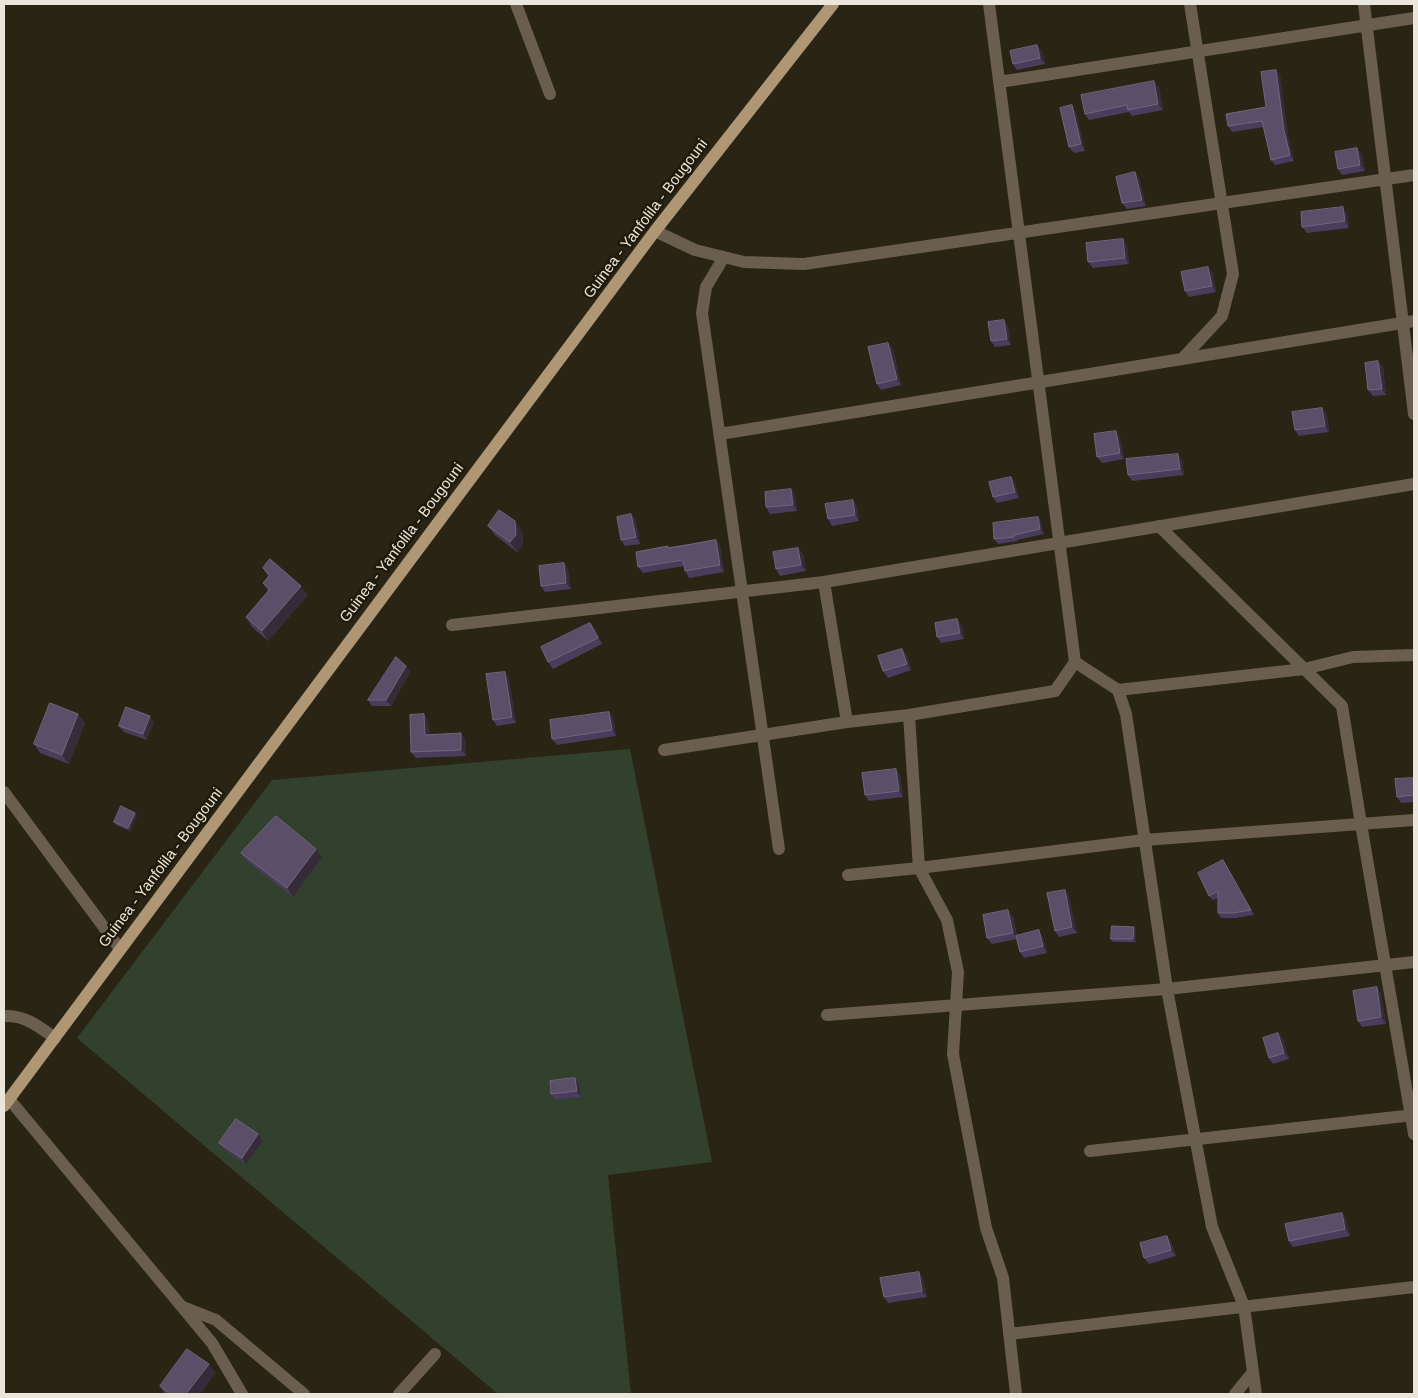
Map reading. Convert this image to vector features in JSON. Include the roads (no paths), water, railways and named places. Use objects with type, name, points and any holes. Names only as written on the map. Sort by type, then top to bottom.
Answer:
[{"type":"main road","name":"Guinea - Yanfolila - Bougouni","points":[[6,1103],[655,231],[833,4]]},
{"type":"street","points":[[516,4],[550,94]]},
{"type":"street","points":[[664,750],[847,722],[909,715],[1055,691],[1074,662],[989,4]]},
{"type":"street","points":[[1182,359],[1222,316],[1233,274],[1190,4]]},
{"type":"street","points":[[1364,4],[1386,179],[1409,322],[1414,414]]},
{"type":"street","points":[[999,82],[1414,18]]},
{"type":"street","points":[[655,231],[695,250],[744,262],[804,264],[1414,175]]},
{"type":"street","points":[[724,257],[706,287],[702,313],[779,849]]},
{"type":"street","points":[[720,434],[1409,322]]},
{"type":"street","points":[[452,625],[824,582],[1414,484]]},
{"type":"street","points":[[1159,526],[1342,706],[1413,1115],[1414,1134]]},
{"type":"street","points":[[824,582],[847,722]]},
{"type":"street","points":[[1074,662],[1118,690],[1304,669],[1353,657],[1414,655]]},
{"type":"street","points":[[1118,690],[1126,714],[1167,989],[1212,1227],[1244,1306],[1256,1394]]},
{"type":"street","points":[[909,715],[919,868],[947,920],[958,972],[953,1054],[986,1228],[1003,1278],[1016,1394]]},
{"type":"street","points":[[4,792],[120,949]]},
{"type":"street","points":[[848,875],[1144,840],[1414,820]]},
{"type":"street","points":[[827,1015],[1167,989],[1414,962]]},
{"type":"street","points":[[4,1016],[15,1015],[22,1018],[35,1024],[55,1038]]},
{"type":"street","points":[[6,1103],[212,1343],[242,1394]]},
{"type":"street","points":[[1090,1152],[1195,1138],[1413,1115]]},
{"type":"street","points":[[1009,1334],[1414,1287]]},
{"type":"street","points":[[181,1306],[216,1320],[304,1394]]},
{"type":"street","points":[[399,1394],[435,1354]]},
{"type":"street","points":[[1235,1394],[1253,1372]]}]
